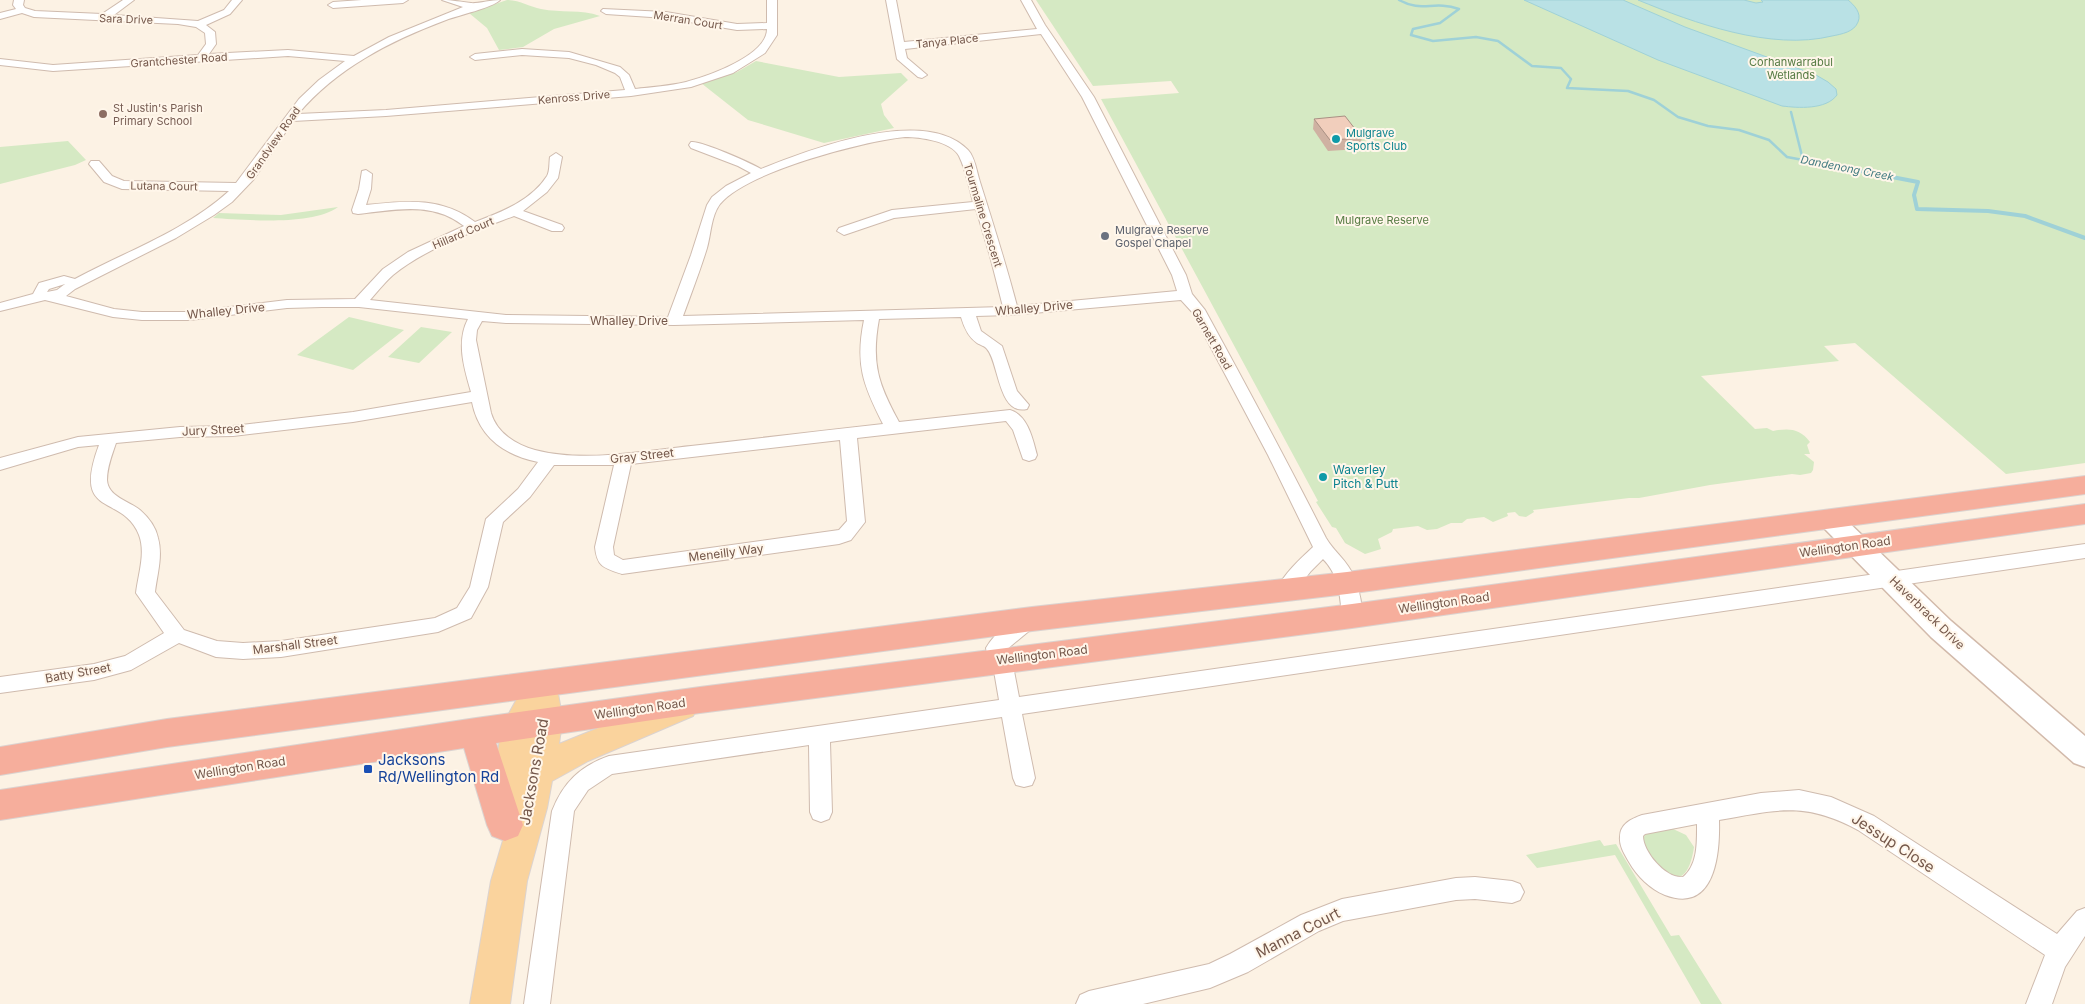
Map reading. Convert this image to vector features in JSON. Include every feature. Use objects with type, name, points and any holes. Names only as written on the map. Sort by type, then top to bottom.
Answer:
[{"type":"highway","points":[[0,761],[167,733],[1032,619],[1347,583],[2085,485]]},
{"type":"highway","name":"Wellington Road","points":[[0,805],[476,732],[700,700],[998,660],[1352,616],[2085,514]]},
{"type":"highway","points":[[1166,603],[1177,639]]},
{"type":"highway","points":[[476,732],[505,825]]},
{"type":"main road","name":"Jacksons Road","points":[[509,881],[505,825],[532,724],[540,685]]},
{"type":"main road","points":[[536,773],[583,747],[700,700]]},
{"type":"main road","name":"Jacksons Road","points":[[490,1004],[509,881],[530,808],[536,773],[532,724]]},
{"type":"street","points":[[103,18],[129,0]]},
{"type":"street","points":[[199,24],[227,12],[237,0]]},
{"type":"street","points":[[332,5],[403,0]]},
{"type":"street","points":[[447,0],[474,7]]},
{"type":"street","name":"Grandview Road","points":[[45,293],[54,282],[68,285],[188,226],[225,201],[254,172],[291,116],[320,86],[358,59],[410,31],[495,0]]},
{"type":"street","name":"Kenross Drive","points":[[291,116],[386,113],[631,92],[687,84],[729,71],[761,51],[772,35],[772,0]]},
{"type":"street","name":"Tanya Place","points":[[891,0],[899,46],[1043,32]]},
{"type":"street","name":"Garnett Road","points":[[1026,0],[1041,24],[1043,32],[1050,38],[1088,97],[1179,275],[1185,295],[1198,310],[1276,455],[1323,549],[1336,560],[1347,583],[1352,616]]},
{"type":"street","points":[[0,16],[20,5]]},
{"type":"street","name":"Sara Drive","points":[[20,5],[51,16],[178,21],[199,24]]},
{"type":"street","name":"Merran Court","points":[[606,11],[666,15],[737,27],[771,26]]},
{"type":"street","points":[[199,24],[210,32],[211,44],[201,58]]},
{"type":"street","points":[[899,46],[902,59],[922,75]]},
{"type":"street","points":[[475,58],[526,52],[567,54],[582,57],[614,68],[623,74],[631,92]]},
{"type":"street","name":"Grantchester Road","points":[[0,62],[53,68],[288,53],[358,59]]},
{"type":"street","name":"Tourmaline Crescent","points":[[674,321],[717,200],[732,188],[761,174],[827,149],[884,135],[905,133],[928,135],[954,144],[964,153],[997,256],[1011,311]]},
{"type":"street","points":[[695,145],[742,163],[761,174]]},
{"type":"street","name":"Hillard Court","points":[[359,303],[388,272],[413,255],[473,227],[514,212],[543,189],[554,175],[556,158]]},
{"type":"street","name":"Lutana Court","points":[[96,164],[108,179],[122,185],[240,188]]},
{"type":"street","points":[[366,174],[365,190],[358,210],[412,204],[456,214],[473,227]]},
{"type":"street","points":[[844,231],[892,214],[980,205]]},
{"type":"street","points":[[514,212],[557,228]]},
{"type":"street","points":[[68,285],[76,298],[76,302]]},
{"type":"street","name":"Whalley Drive","points":[[0,306],[45,293],[66,302],[76,302],[113,313],[171,316],[222,314],[287,304],[359,303],[516,320],[674,321],[1011,311],[1185,295]]},
{"type":"street","points":[[968,313],[974,335],[994,346],[1010,392],[1021,405]]},
{"type":"street","points":[[872,316],[867,350],[868,365],[873,386],[893,427]]},
{"type":"street","name":"Gray Street","points":[[482,317],[470,341],[474,376],[489,428],[501,440],[533,456],[592,462],[1010,415],[1021,429],[1030,454]]},
{"type":"street","name":"Jury Street","points":[[0,464],[78,442],[180,432],[233,430],[353,417],[479,393]]},
{"type":"street","name":"Meneilly Way","points":[[624,459],[604,547],[604,558],[610,564],[622,567],[833,539],[844,535],[856,522],[848,433]]},
{"type":"street","points":[[110,438],[99,467],[98,480],[101,491],[113,504],[128,511],[140,521],[149,534],[152,549],[145,593],[177,634]]},
{"type":"street","name":"Marshall Street","points":[[177,634],[216,649],[243,652],[281,649],[438,625],[464,613],[480,587],[495,519],[524,493],[549,459]]},
{"type":"street","name":"Haverbrack Drive","points":[[1831,520],[1967,652],[2085,754]]},
{"type":"street","points":[[1285,590],[1304,566],[1323,549]]},
{"type":"street","points":[[537,1004],[563,811],[572,792],[586,778],[609,765],[619,762],[2085,551]]},
{"type":"street","points":[[1024,778],[1004,671],[998,660],[996,648],[999,643],[1032,619]]},
{"type":"street","name":"Batty Street","points":[[0,685],[94,672],[131,662],[177,634]]},
{"type":"street","name":"Haverbrack Drive","points":[[2027,702],[2085,741]]},
{"type":"street","points":[[819,733],[821,812]]},
{"type":"street","name":"Jessup Close","points":[[1708,812],[1782,800],[1796,800],[1828,805],[1866,823],[2059,950]]},
{"type":"street","name":"Manna Court","points":[[1089,1004],[1210,976],[1239,963],[1310,923],[1342,910],[1456,889],[1475,888],[1512,892]]},
{"type":"street","points":[[2039,1004],[2046,980],[2059,950],[2085,919]]},
{"type":"green space","points":[[507,0],[541,9],[600,16],[554,29],[523,47],[499,50],[487,28],[469,13]]},
{"type":"green space","points":[[1036,0],[2085,0],[2085,463],[2006,474],[1855,343],[1824,346],[1839,361],[1701,376],[1755,429],[1767,428],[1773,431],[1793,430],[1806,437],[1810,442],[1807,445],[1810,454],[1804,454],[1814,462],[1811,473],[1710,485],[1639,498],[1533,510],[1534,512],[1526,517],[1519,516],[1515,512],[1507,513],[1508,516],[1493,522],[1484,517],[1467,519],[1462,523],[1451,523],[1437,529],[1427,530],[1418,526],[1393,529],[1392,532],[1378,539],[1381,549],[1365,554],[1345,543],[1316,502],[1318,501],[1101,99],[1179,93],[1171,81],[1093,86]]},
{"type":"green space","points":[[756,61],[839,77],[901,73],[908,80],[881,104],[884,115],[894,128],[824,143],[748,120],[701,83],[737,72]]},
{"type":"green space","points":[[68,141],[86,160],[75,165],[0,184],[0,147]]},
{"type":"green space","points":[[338,207],[312,217],[295,219],[213,218],[219,213],[281,215]]},
{"type":"green space","points":[[349,317],[404,330],[353,370],[297,355]]},
{"type":"green space","points":[[421,327],[452,332],[419,363],[388,357]]},
{"type":"green space","points":[[1671,828],[1686,835],[1694,847],[1690,864],[1684,874],[1677,878],[1662,871],[1647,851],[1642,839],[1647,833]]},
{"type":"green space","points":[[1600,840],[1604,846],[1616,844],[1671,936],[1679,935],[1722,1004],[1701,1004],[1615,855],[1537,868],[1526,855]]},
{"type":"water","points":[[1524,0],[1623,0],[1685,27],[1816,75],[1836,89],[1837,95],[1832,100],[1819,106],[1782,106],[1658,60]]},
{"type":"water","points":[[1638,0],[1744,0],[1756,3],[1763,2],[1761,0],[1848,0],[1857,10],[1859,19],[1854,28],[1844,33],[1808,40],[1784,40],[1733,32],[1683,17]]},
{"type":"building","points":[[1345,116],[1362,138],[1330,140],[1314,119]]},
{"type":"waterway","name":"Dandenong Creek","points":[[1399,0],[1414,6],[1442,6],[1459,9],[1440,23],[1413,29],[1411,35],[1433,41],[1476,37],[1498,41],[1532,66],[1561,68],[1571,79],[1567,88],[1628,91],[1654,100],[1678,117],[1708,126],[1739,130],[1769,140],[1787,157],[1803,160]]},
{"type":"waterway","points":[[1791,112],[1803,160]]},
{"type":"waterway","name":"Dandenong Creek","points":[[1803,160],[1852,169]]},
{"type":"waterway","name":"Dandenong Creek","points":[[1845,168],[1918,182],[1914,195],[1917,209],[1988,211],[2025,216],[2085,238]]},
{"type":"place","name":"St Justin's Parish Primary School","points":[[103,114]]},
{"type":"place","name":"Mulgrave Sports Club","points":[[1336,139]]},
{"type":"place","name":"Mulgrave Reserve Gospel Chapel","points":[[1105,236]]},
{"type":"place","name":"Waverley Pitch & Putt","points":[[1323,477]]},
{"type":"place","name":"Jacksons Rd/Wellington Rd","points":[[368,769]]},
{"type":"park label","name":"Corhanwarrabul Wetlands","points":[[1791,68]]},
{"type":"park label","name":"Mulgrave Reserve","points":[[1382,220]]}]
